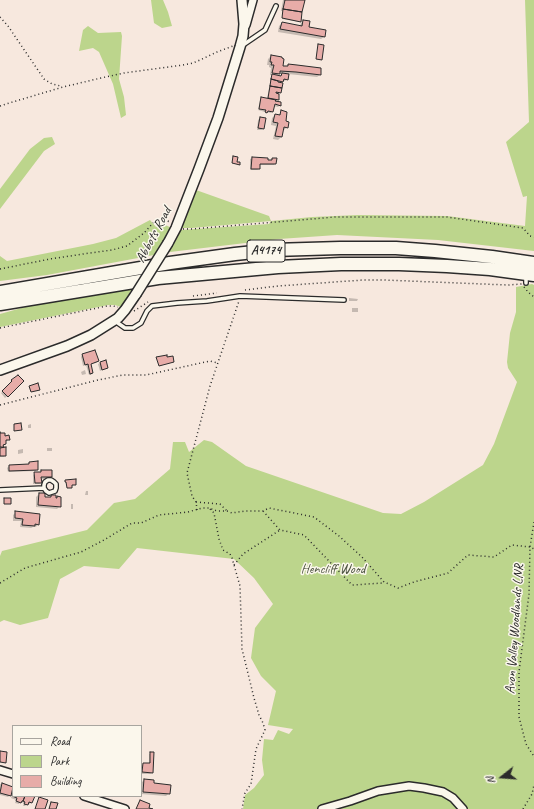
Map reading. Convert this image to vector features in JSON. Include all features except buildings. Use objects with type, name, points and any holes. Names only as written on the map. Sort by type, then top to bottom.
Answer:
[{"type":"highway","name":"A4174","points":[[0,292],[170,263],[273,250],[396,248],[492,257],[534,263]]},
{"type":"highway","name":"A4174","points":[[0,304],[158,278],[278,267],[340,264],[399,264],[490,269],[527,279]]},
{"type":"street","name":"Abbots Road","points":[[0,370],[67,346],[91,335],[115,320],[125,310],[136,294],[177,227],[218,118],[243,36],[244,24],[242,0]]},
{"type":"street","points":[[243,36],[253,0]]},
{"type":"street","points":[[0,770],[12,774]]},
{"type":"street","points":[[322,809],[378,791],[409,786],[443,792],[453,798],[462,809]]},
{"type":"street","points":[[87,797],[125,809]]},
{"type":"lane","points":[[240,47],[265,30],[276,6]]},
{"type":"lane","points":[[115,320],[125,328],[133,328],[141,323],[147,311],[152,306],[207,301],[240,296],[344,300]]},
{"type":"lane","points":[[0,490],[44,488]]},
{"type":"path","points":[[0,17],[8,26],[44,79],[52,84],[63,87]]},
{"type":"path","points":[[0,106],[63,87],[124,73],[183,65],[200,60],[235,45],[240,47]]},
{"type":"path","points":[[0,269],[112,250],[127,246],[144,233],[153,223],[163,219],[177,227],[192,229],[335,217],[447,217],[523,228],[530,236],[534,237]]},
{"type":"path","points":[[527,279],[523,286],[534,297]]},
{"type":"path","points":[[196,508],[196,502],[192,496],[188,473],[210,386],[240,296]]},
{"type":"path","points":[[0,405],[123,375],[146,375],[210,361],[218,363]]},
{"type":"path","points":[[196,502],[220,504],[228,511]]},
{"type":"path","points":[[0,583],[25,568],[80,552],[104,540],[132,523],[141,523],[159,515],[188,512],[196,508],[209,508],[217,511],[228,511],[232,513],[263,511],[269,508],[314,517],[339,536],[362,557],[384,582],[398,588],[448,572],[468,556],[494,557],[512,545],[530,547]]},
{"type":"path","points":[[209,508],[214,513],[218,539],[224,550],[230,554],[232,558],[240,586],[242,649],[258,714],[265,730],[256,749],[251,784],[245,794],[242,809]]},
{"type":"path","points":[[263,511],[280,530],[304,535],[352,585],[384,582]]},
{"type":"path","name":"Avon Valley Woodlands LNR","points":[[534,522],[530,547],[530,594],[519,672],[519,717],[526,744],[534,758]]},
{"type":"path","points":[[234,565],[243,554],[280,530]]},
{"type":"path","name":"Avon Valley Woodlands LNR","points":[[530,547],[534,549]]},
{"type":"path","points":[[523,809],[532,794],[534,785]]},
{"type":"green space","points":[[151,0],[163,0],[172,26],[162,28],[154,23]]},
{"type":"green space","points":[[525,0],[534,0],[534,251],[438,240],[337,235],[279,239],[170,252],[47,275],[0,281],[0,256],[7,261],[93,244],[116,238],[150,220],[156,227],[163,224],[172,228],[165,243],[175,242],[181,230],[269,224],[271,221],[358,215],[447,216],[525,226],[527,196],[523,197],[506,142],[529,122]]},
{"type":"green space","points":[[88,26],[98,33],[121,32],[119,79],[124,97],[126,115],[121,118],[113,84],[99,52],[93,48],[79,51],[83,30]]},
{"type":"green space","points":[[52,137],[55,144],[44,151],[0,209],[0,189],[30,149],[44,138]]},
{"type":"green space","points":[[196,190],[269,216],[271,221],[181,228]]},
{"type":"green space","name":"Hencliff Wood","points":[[532,284],[534,285],[534,809],[243,809],[245,795],[254,788],[264,775],[262,760],[264,739],[273,740],[278,730],[289,734],[293,729],[268,725],[276,691],[261,676],[251,658],[255,628],[273,604],[254,578],[234,559],[137,548],[119,569],[84,566],[60,579],[48,618],[20,625],[4,620],[0,622],[0,556],[2,551],[87,530],[114,503],[135,499],[170,469],[173,442],[185,442],[189,452],[204,440],[212,442],[246,466],[383,513],[401,514],[424,502],[483,465],[494,444],[517,382],[508,368],[507,362],[510,333],[516,312],[516,287]]},
{"type":"green space","points":[[134,286],[121,307],[108,305],[0,327],[0,314],[54,299]]}]
